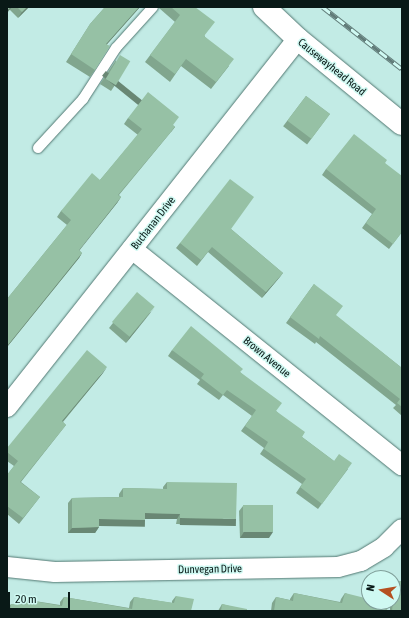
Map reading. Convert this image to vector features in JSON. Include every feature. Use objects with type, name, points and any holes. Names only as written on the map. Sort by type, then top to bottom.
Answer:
[{"type":"main road","name":"Causewayhead Road","points":[[264,7],[298,39],[402,124]]},
{"type":"street","name":"Buchanan Drive","points":[[7,407],[298,39]]},
{"type":"street","name":"Brown Avenue","points":[[132,249],[402,465]]},
{"type":"street","name":"Dunvegan Drive","points":[[7,567],[56,572],[338,567],[361,561],[384,547],[402,529]]},
{"type":"lane","points":[[38,148],[83,99],[116,48],[153,7]]},
{"type":"building","points":[[17,7],[27,7],[22,12]]},
{"type":"building","points":[[105,7],[139,7],[106,44],[110,46],[95,70],[71,54],[90,24]]},
{"type":"building","points":[[171,7],[195,7],[215,22],[204,36],[234,59],[216,82],[186,59],[175,74],[150,55],[180,15]]},
{"type":"building","points":[[120,55],[130,61],[116,85],[106,79]]},
{"type":"building","points":[[148,92],[179,117],[173,125],[175,127],[118,195],[121,197],[79,250],[82,253],[7,346],[7,299],[71,220],[61,211],[92,173],[100,180],[142,129],[128,118]]},
{"type":"building","points":[[306,96],[330,114],[311,139],[287,121]]},
{"type":"building","points":[[354,134],[387,160],[385,163],[402,176],[402,232],[393,244],[366,223],[376,209],[326,169]]},
{"type":"building","points":[[230,179],[254,197],[231,229],[283,273],[266,292],[212,247],[201,260],[180,243]]},
{"type":"building","points":[[314,284],[343,306],[336,315],[402,368],[402,407],[397,403],[400,399],[320,336],[319,339],[290,317]]},
{"type":"building","points":[[137,292],[155,307],[130,337],[112,322]]},
{"type":"building","points":[[191,326],[243,369],[240,372],[282,403],[276,411],[305,432],[302,437],[334,461],[339,454],[352,463],[322,504],[300,487],[306,479],[264,449],[268,442],[245,426],[256,410],[227,390],[223,395],[201,378],[204,374],[172,350]]},
{"type":"building","points":[[87,350],[107,367],[62,421],[66,425],[20,482],[40,497],[23,518],[7,506],[7,475],[18,461],[7,452],[7,448]]},
{"type":"building","points":[[167,482],[237,483],[236,519],[180,518],[180,514],[145,513],[145,520],[99,519],[99,527],[72,528],[72,498],[123,497],[123,488],[167,489]]},
{"type":"building","points":[[243,505],[273,505],[273,532],[243,532]]},
{"type":"building","points":[[402,581],[402,611],[392,611],[401,610]]},
{"type":"building","points":[[294,593],[342,603],[345,593],[361,597],[361,610],[387,610],[274,611],[276,597],[293,601]]},
{"type":"building","points":[[176,596],[194,599],[191,611],[10,611],[11,604],[21,605],[22,599],[62,606],[64,597],[132,609],[134,597],[174,603]]},
{"type":"building","points":[[222,604],[247,609],[247,611],[221,611]]},
{"type":"railway","points":[[323,7],[402,69]]}]
